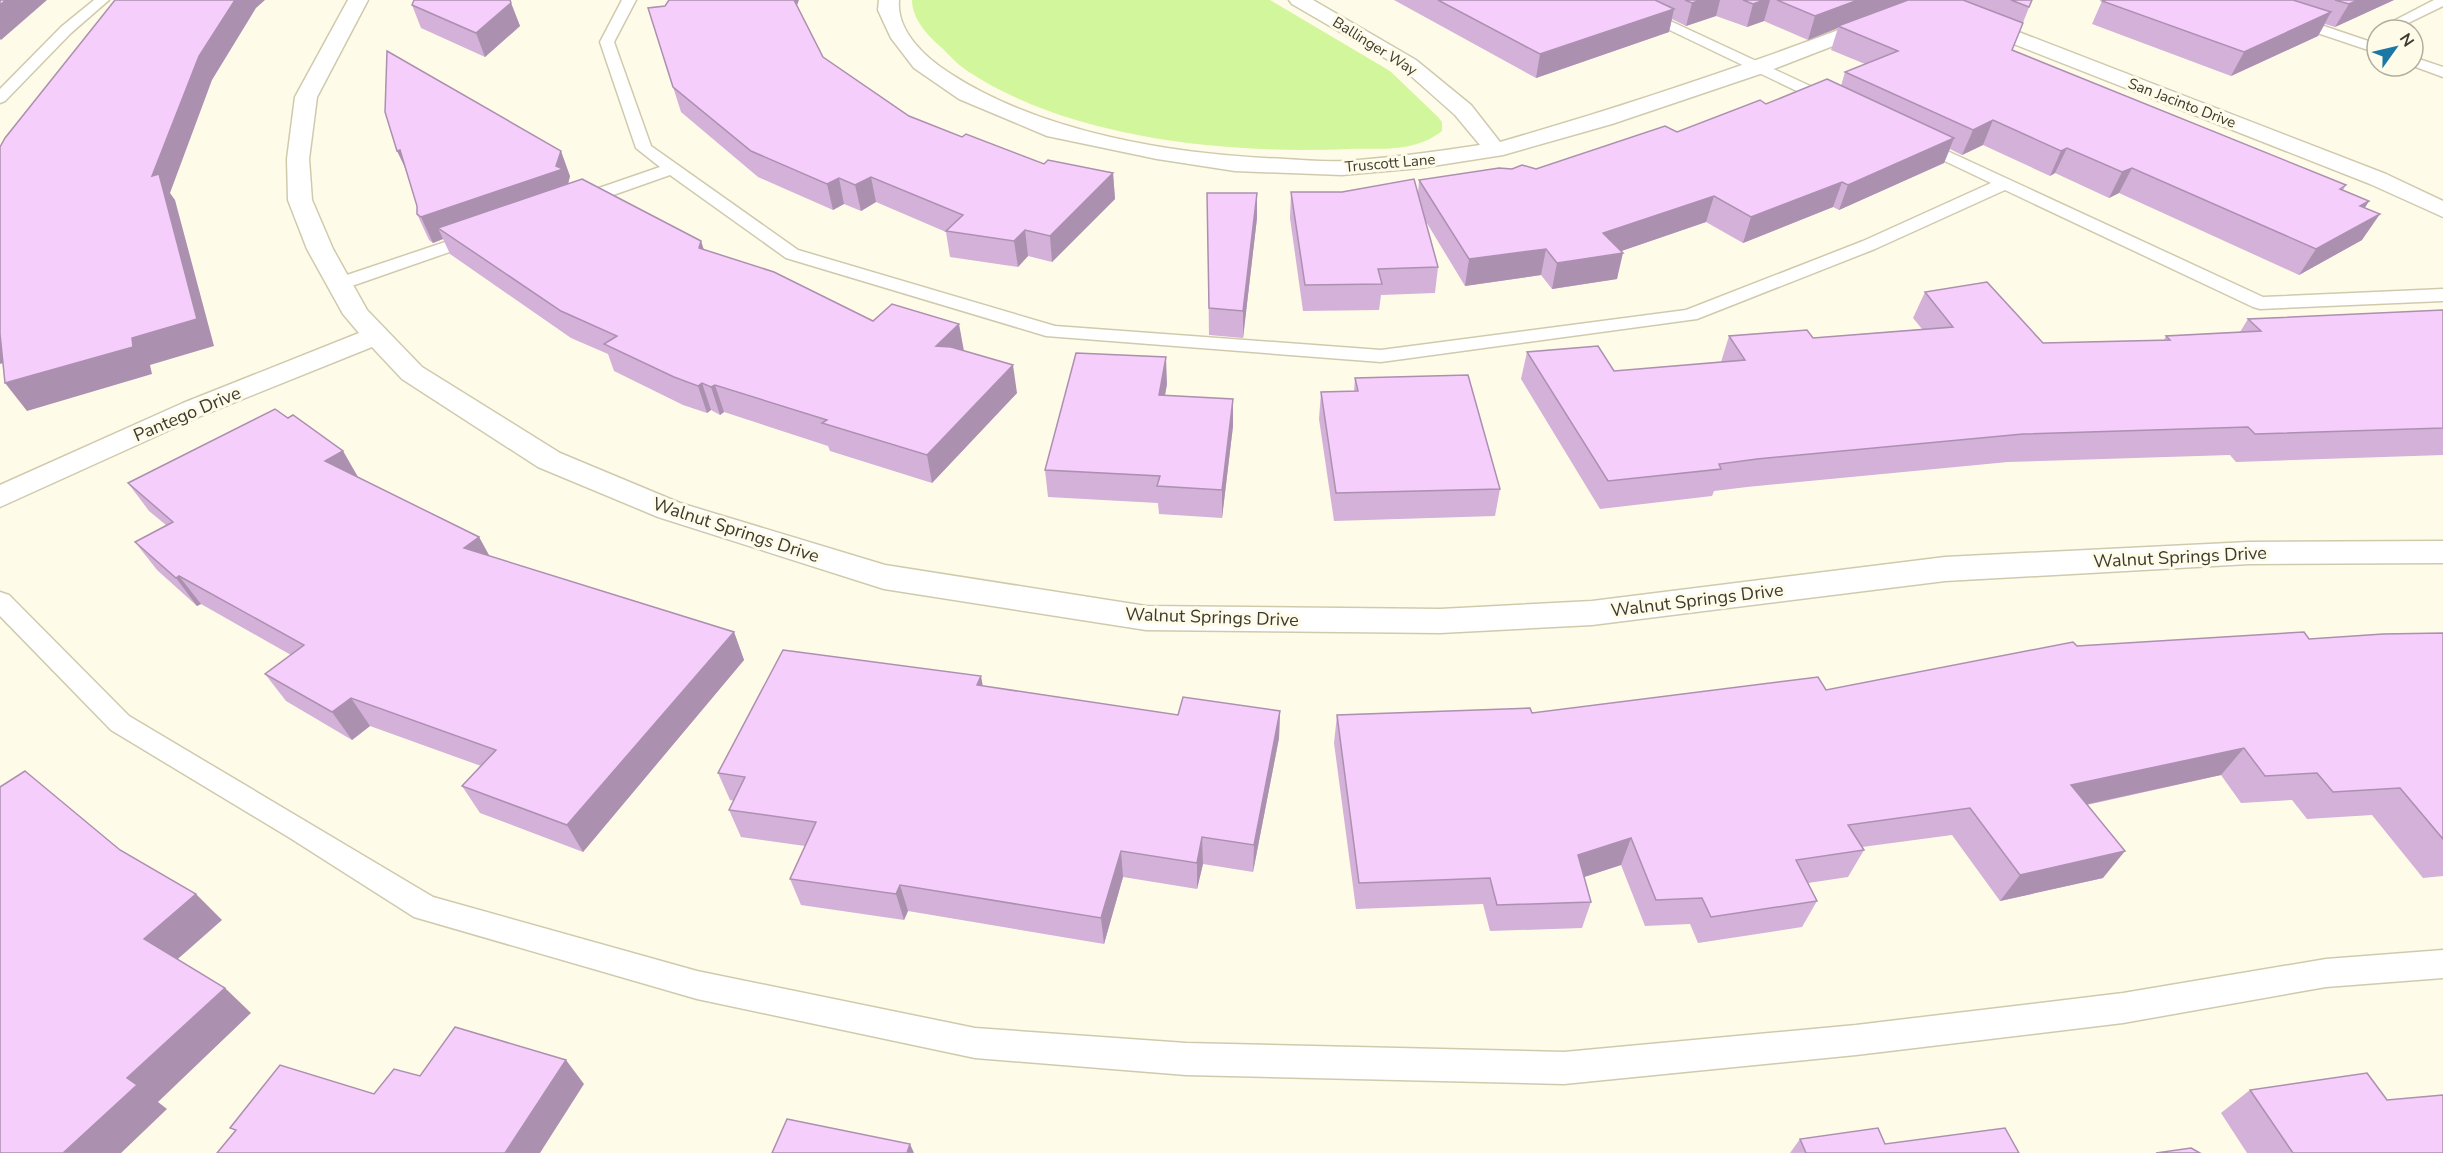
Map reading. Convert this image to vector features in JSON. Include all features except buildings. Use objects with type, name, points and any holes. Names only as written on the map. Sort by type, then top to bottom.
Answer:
[{"type":"street","name":"Walnut Springs Drive","points":[[358,0],[306,97],[298,159],[300,200],[320,249],[339,284],[356,314],[376,336],[412,373],[549,460],[669,510],[884,577],[1146,618],[1440,621],[1592,613],[1945,568],[2249,553],[2443,552]]},
{"type":"street","name":"Truscott Lane","points":[[889,0],[888,10],[900,38],[921,64],[966,94],[1055,131],[1157,152],[1235,164],[1342,168],[1420,162],[1495,150],[1759,68],[1912,7]]},
{"type":"street","name":"Ballinger Way","points":[[1299,0],[1409,64],[1463,110],[1495,150]]},
{"type":"street","name":"San Jacinto Drive","points":[[1912,7],[2378,179],[2443,210]]},
{"type":"street","name":"Pantego Drive","points":[[0,497],[193,409],[376,336]]},
{"type":"lane","points":[[0,98],[66,30],[102,0]]},
{"type":"lane","points":[[629,0],[607,42],[644,148],[792,254],[1053,332],[1381,356],[1690,315],[1869,245],[2005,183]]},
{"type":"lane","points":[[1614,0],[1844,108]]},
{"type":"lane","points":[[2233,0],[2365,45]]},
{"type":"lane","points":[[2408,18],[2443,1]]},
{"type":"lane","points":[[2357,42],[2365,38]]},
{"type":"lane","points":[[2425,65],[2443,72]]},
{"type":"lane","points":[[1898,133],[2260,303],[2443,295]]},
{"type":"lane","points":[[561,207],[673,168]]},
{"type":"lane","points":[[339,284],[495,230]]},
{"type":"lane","points":[[0,601],[120,723],[300,830],[425,908],[697,985],[975,1043],[1186,1059],[1564,1068],[1891,1035],[2124,1008],[2326,973],[2443,964]]},
{"type":"green space","points":[[912,0],[1270,0],[1390,71],[1438,117],[1442,122],[1442,131],[1420,143],[1397,148],[1301,150],[1202,144],[1152,138],[1102,127],[1054,113],[1010,95],[965,70],[922,27],[915,14]]}]
